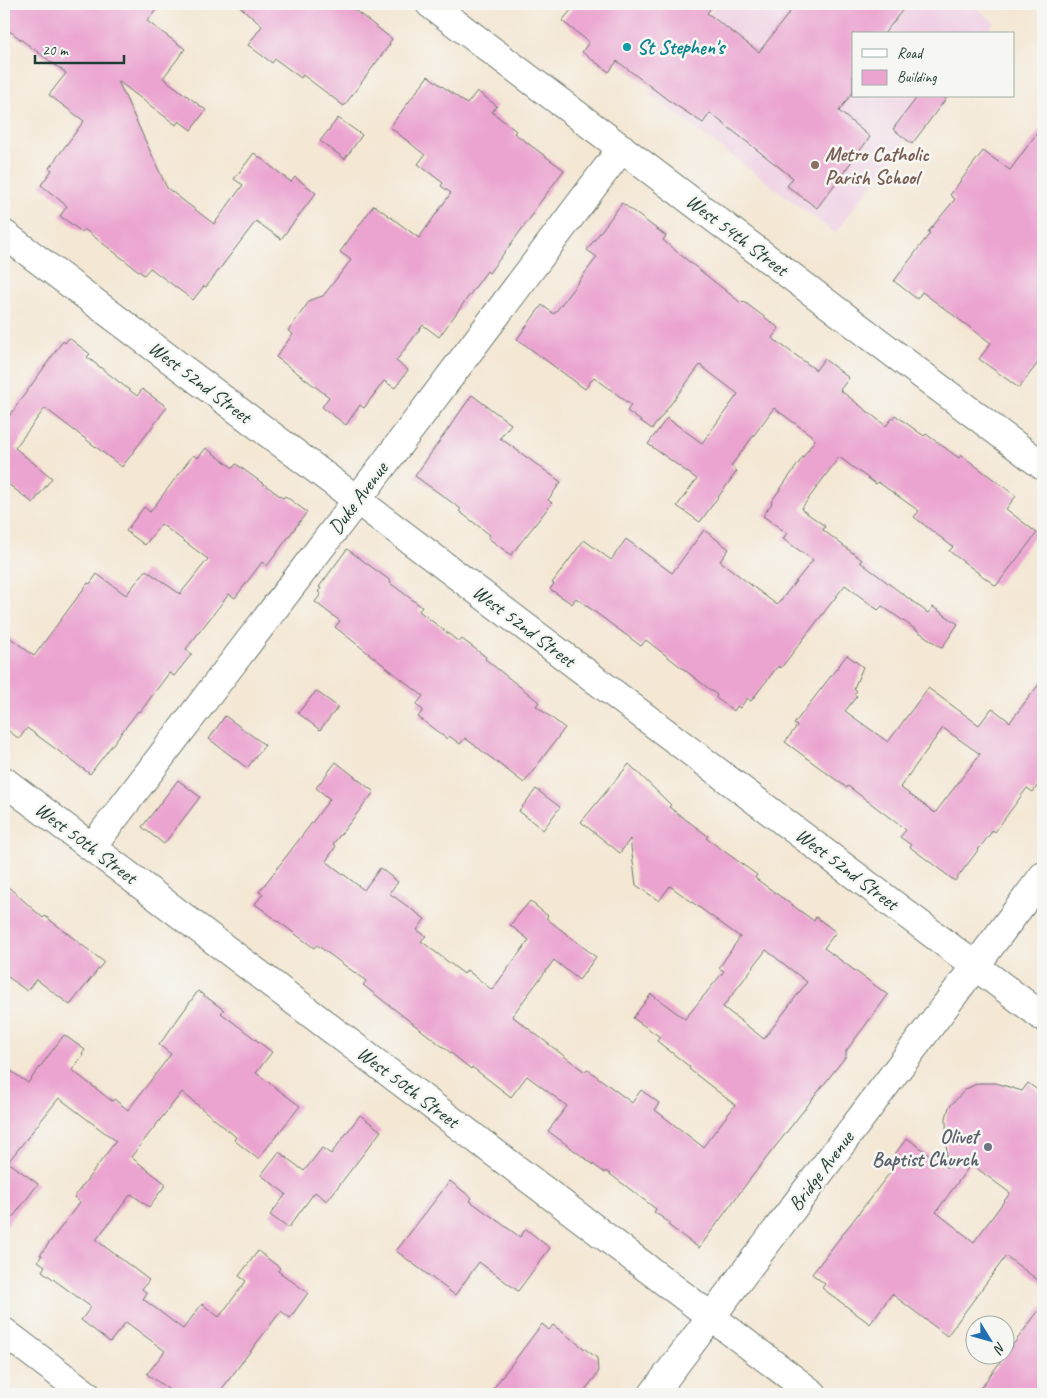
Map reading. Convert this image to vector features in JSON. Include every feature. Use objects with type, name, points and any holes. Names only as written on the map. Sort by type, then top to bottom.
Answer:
[{"type":"street","name":"West 54th Street","points":[[430,4],[1043,466]]},
{"type":"street","name":"Duke Avenue","points":[[92,847],[357,500],[622,148]]},
{"type":"street","name":"West 52nd Street","points":[[4,234],[1043,1017]]},
{"type":"street","name":"West 50th Street","points":[[4,781],[813,1394]]},
{"type":"street","name":"Bridge Avenue","points":[[653,1394],[1043,876]]},
{"type":"street","points":[[4,1332],[86,1394]]},
{"type":"shaded area","name":"Metro Catholic Parish School","points":[[718,4],[971,4],[994,22],[986,32],[852,32],[852,98],[936,98],[835,233],[649,94]]},
{"type":"building","points":[[4,4],[161,4],[147,21],[185,49],[163,78],[206,110],[191,130],[179,121],[176,125],[118,81],[167,188],[214,224],[243,185],[234,179],[254,153],[291,182],[295,177],[316,193],[281,239],[256,221],[206,287],[204,286],[193,300],[150,268],[144,275],[84,229],[82,232],[60,216],[67,206],[41,185],[52,170],[49,168],[84,121],[49,95],[66,73],[4,27]]},
{"type":"building","points":[[237,4],[347,4],[392,39],[344,106],[303,75],[301,78],[275,59],[272,63],[248,45],[262,26]]},
{"type":"building","name":"Metro Catholic Parish School","points":[[576,4],[714,4],[707,13],[759,52],[796,4],[907,4],[886,32],[852,32],[852,93],[839,111],[870,137],[817,208],[787,186],[793,178],[710,113],[703,123],[668,100],[617,61],[609,72],[582,52],[589,42],[562,21]]},
{"type":"building","points":[[428,76],[467,104],[477,91],[497,106],[492,112],[516,131],[514,133],[564,170],[534,213],[489,273],[487,271],[439,337],[423,325],[396,361],[408,370],[395,388],[384,381],[364,408],[360,405],[346,425],[322,407],[329,397],[276,357],[293,334],[288,331],[310,300],[323,296],[351,260],[340,252],[374,205],[419,238],[451,193],[441,186],[443,183],[418,164],[425,155],[390,127]]},
{"type":"building","points":[[916,98],[946,98],[912,144],[893,129]]},
{"type":"building","points":[[338,118],[362,135],[345,159],[320,141]]},
{"type":"building","points":[[1043,125],[1043,356],[1019,388],[979,359],[991,343],[922,292],[917,299],[894,281],[930,233],[928,232],[955,199],[950,195],[983,151],[1010,170]]},
{"type":"building","points":[[622,203],[666,236],[663,240],[741,303],[743,301],[779,328],[772,338],[816,370],[824,359],[849,378],[840,390],[886,426],[895,415],[924,436],[926,434],[959,458],[961,455],[1016,496],[1006,509],[1037,533],[996,586],[949,551],[953,547],[914,517],[919,511],[878,482],[876,484],[839,457],[801,509],[825,526],[823,530],[862,560],[860,562],[928,613],[933,607],[958,624],[942,648],[882,606],[878,610],[845,585],[781,668],[778,666],[751,701],[747,698],[740,708],[737,706],[734,711],[716,698],[717,695],[646,640],[641,646],[576,598],[572,604],[550,589],[554,584],[552,583],[584,540],[611,560],[626,539],[672,573],[704,530],[729,549],[720,561],[777,605],[813,560],[783,539],[787,533],[763,516],[815,440],[811,435],[774,408],[731,466],[737,471],[700,522],[677,506],[697,479],[648,444],[667,418],[702,443],[738,394],[700,365],[652,429],[627,411],[631,405],[594,377],[585,389],[517,339],[542,305],[554,314],[597,257],[587,250]]},
{"type":"building","points":[[69,338],[90,354],[87,357],[137,396],[142,389],[167,407],[122,467],[45,408],[15,448],[52,478],[33,503],[4,481],[4,423],[63,341],[65,343]]},
{"type":"building","points":[[472,395],[511,424],[500,438],[561,482],[548,500],[552,503],[511,555],[488,538],[490,535],[459,511],[461,509],[415,476]]},
{"type":"building","points":[[206,448],[233,468],[236,464],[283,498],[285,496],[307,512],[267,566],[262,562],[235,598],[229,594],[186,649],[191,655],[174,676],[169,673],[90,774],[27,728],[19,739],[4,727],[4,633],[34,656],[88,583],[90,584],[97,574],[126,595],[146,570],[180,594],[208,559],[161,524],[145,545],[126,531],[144,507],[150,512],[193,455],[198,458]]},
{"type":"building","points":[[347,549],[391,581],[390,583],[422,607],[419,611],[459,642],[462,639],[486,657],[485,659],[539,702],[536,706],[565,728],[524,783],[465,738],[460,744],[449,736],[447,739],[418,717],[423,710],[416,705],[423,696],[335,627],[340,621],[315,602],[321,594],[318,592],[321,588],[319,587]]},
{"type":"building","points":[[847,655],[863,667],[854,688],[857,691],[854,694],[857,696],[845,711],[888,742],[928,688],[979,725],[992,708],[1010,722],[1043,679],[1043,778],[1033,792],[1027,788],[995,832],[993,830],[955,881],[910,847],[911,845],[900,837],[906,830],[785,742],[797,726],[794,724]],"holes":[[[943,728],[980,754],[935,813],[900,787]]]},
{"type":"building","points":[[316,691],[338,707],[320,730],[298,713]]},
{"type":"building","points":[[225,716],[265,745],[247,768],[209,739]]},
{"type":"building","points":[[336,762],[374,792],[333,844],[336,846],[326,861],[364,890],[380,868],[398,882],[389,893],[425,919],[417,930],[426,936],[421,941],[464,974],[467,970],[492,990],[529,940],[510,925],[530,901],[548,916],[546,918],[596,957],[579,980],[554,960],[512,1016],[585,1072],[587,1069],[632,1103],[641,1090],[659,1103],[655,1110],[703,1147],[735,1105],[657,1041],[660,1037],[633,1018],[651,994],[685,1019],[724,971],[719,968],[740,937],[670,886],[659,901],[636,885],[630,839],[620,853],[581,822],[629,764],[671,805],[669,807],[708,836],[706,838],[757,875],[755,878],[814,921],[816,917],[836,932],[824,948],[888,995],[846,1051],[846,1056],[699,1248],[668,1225],[670,1223],[654,1212],[656,1209],[606,1171],[605,1173],[548,1131],[567,1106],[527,1076],[511,1097],[472,1067],[471,1069],[363,985],[366,981],[317,945],[314,948],[255,904],[263,894],[259,892],[330,799],[316,788]],"holes":[[[766,950],[807,982],[764,1039],[723,1007]]]},
{"type":"building","points":[[178,780],[200,797],[164,844],[142,827]]},
{"type":"building","points":[[536,789],[560,807],[543,830],[519,811]]},
{"type":"building","points":[[4,883],[43,918],[45,916],[104,962],[70,1005],[36,979],[27,991],[4,974]]},
{"type":"building","points":[[198,991],[224,1010],[221,1013],[272,1052],[256,1073],[300,1106],[258,1159],[234,1140],[236,1137],[182,1092],[131,1157],[166,1184],[149,1207],[131,1194],[96,1240],[149,1280],[142,1289],[147,1293],[143,1299],[183,1329],[202,1304],[219,1317],[246,1281],[239,1276],[258,1251],[280,1268],[278,1271],[308,1293],[290,1318],[281,1311],[218,1394],[175,1394],[147,1374],[165,1351],[126,1322],[110,1342],[81,1320],[91,1307],[42,1271],[45,1266],[38,1261],[42,1255],[40,1255],[80,1202],[74,1197],[116,1141],[59,1098],[8,1162],[38,1184],[4,1229],[4,1066],[28,1083],[64,1035],[85,1050],[72,1070],[112,1101],[114,1099],[128,1110],[171,1054],[159,1045]]},
{"type":"building","points":[[979,1083],[996,1083],[1022,1091],[1028,1083],[1043,1094],[1043,1284],[1006,1256],[947,1336],[892,1294],[870,1324],[822,1288],[825,1284],[812,1274],[892,1170],[886,1166],[907,1138],[947,1168],[946,1118],[949,1107],[966,1089]],"holes":[[[971,1164],[1010,1193],[974,1242],[936,1212]]]},
{"type":"building","points":[[360,1115],[381,1131],[327,1201],[315,1192],[288,1228],[270,1215],[286,1194],[261,1175],[279,1152],[304,1171],[322,1148],[331,1154]]},
{"type":"building","points":[[450,1181],[472,1198],[470,1201],[520,1237],[526,1229],[550,1248],[518,1291],[479,1262],[455,1295],[396,1251]]},
{"type":"building","points":[[1043,1305],[1043,1394],[976,1394],[997,1366],[1014,1366],[1014,1344]]},
{"type":"building","points":[[542,1324],[549,1330],[553,1325],[597,1358],[598,1373],[582,1394],[489,1394]]},
{"type":"place","name":"St Stephen's","points":[[627,47]]},
{"type":"place","name":"Metro Catholic Parish School","points":[[815,165]]},
{"type":"place","name":"Olivet Baptist Church","points":[[988,1147]]}]
